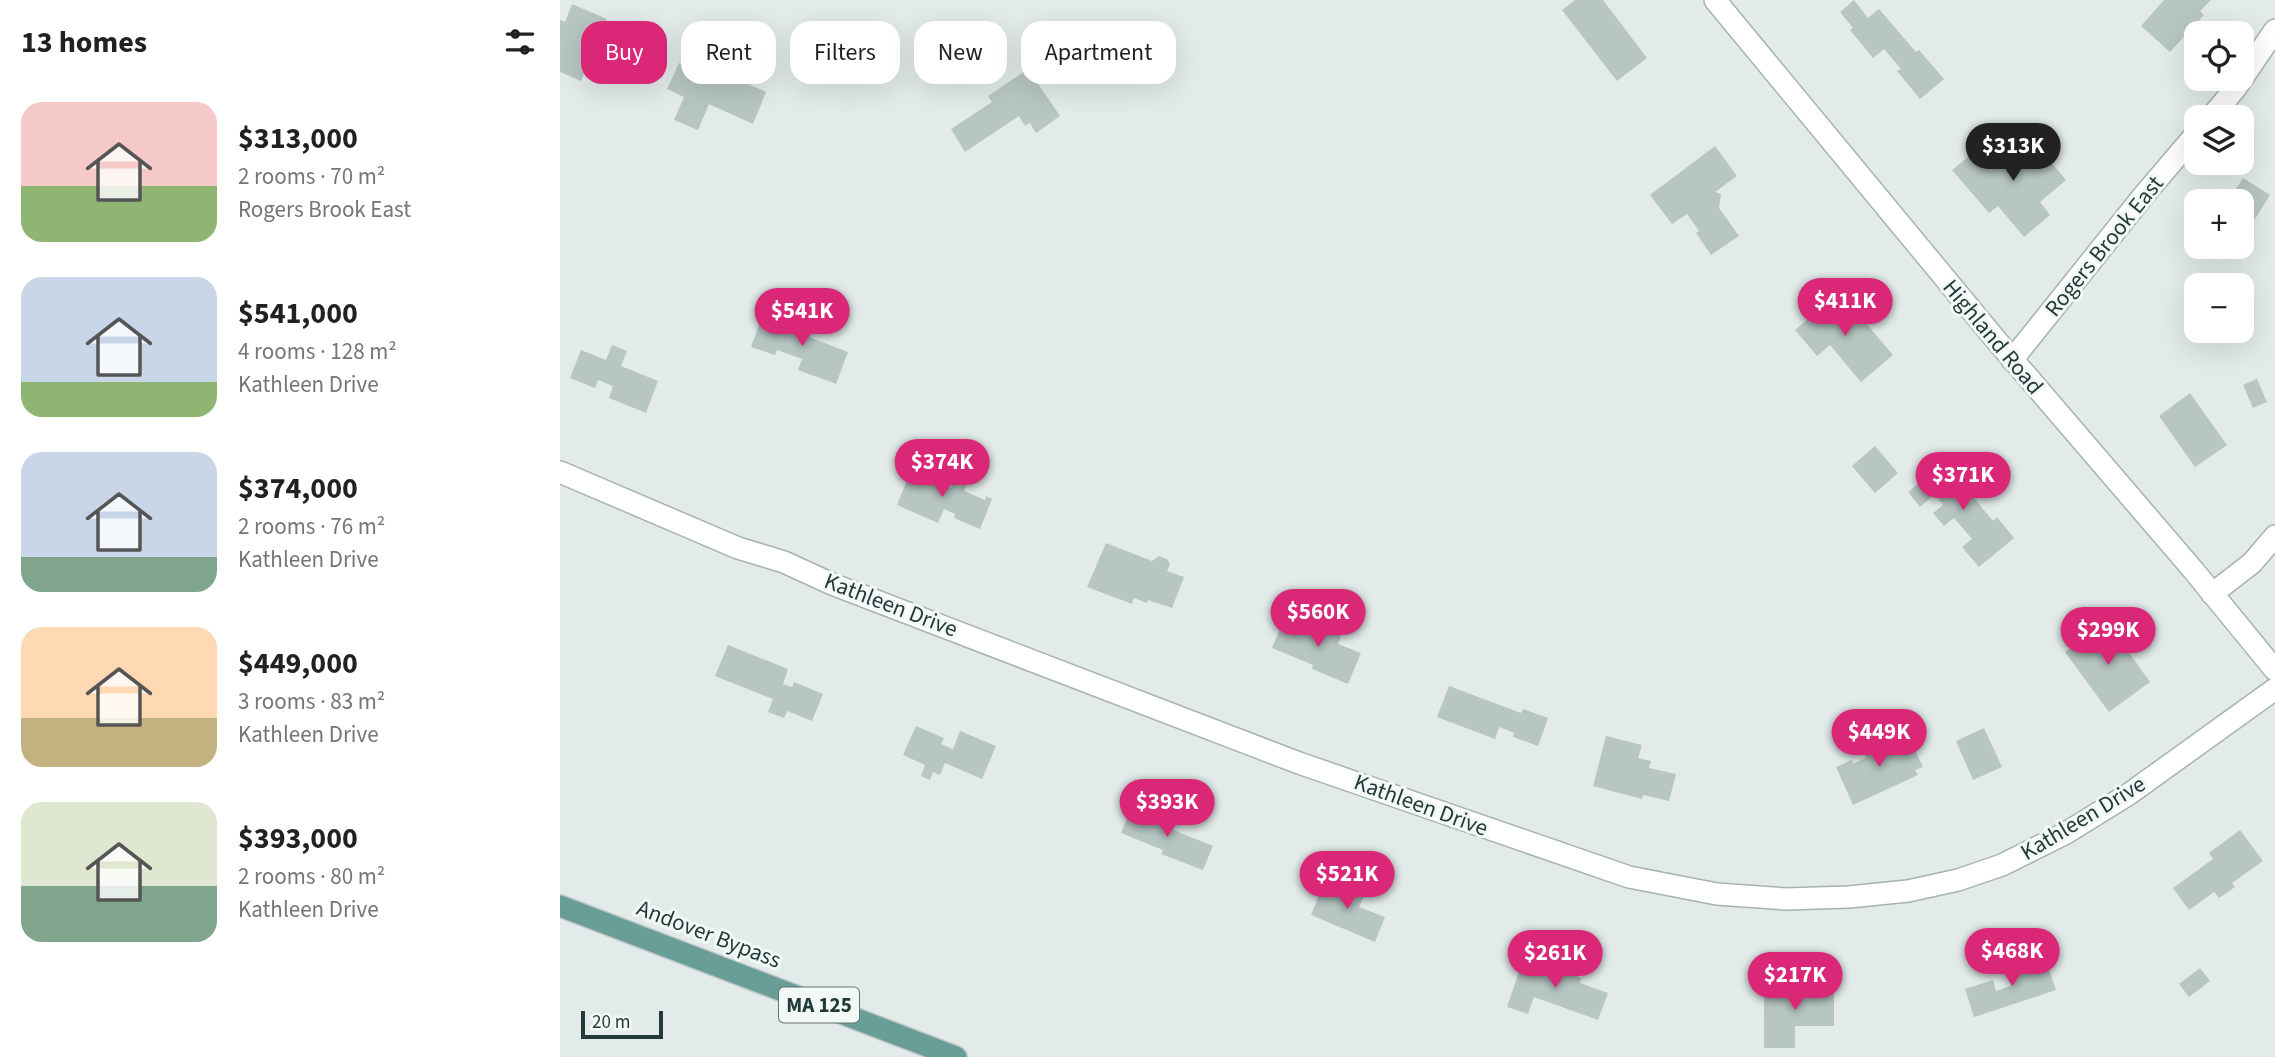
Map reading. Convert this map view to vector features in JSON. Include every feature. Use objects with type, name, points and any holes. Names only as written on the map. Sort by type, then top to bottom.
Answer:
[{"type":"main road","name":"Andover Bypass","points":[[560,906],[956,1057]]},
{"type":"street","name":"Highland Road","points":[[1715,0],[2012,360],[2112,473],[2275,670]]},
{"type":"street","points":[[2221,105],[2275,30]]},
{"type":"street","name":"Rogers Brook East","points":[[2012,360],[2184,148]]},
{"type":"street","name":"Kathleen Drive","points":[[560,472],[738,548],[784,562],[832,584],[1299,763],[1629,877],[1717,894],[1786,899],[1849,897],[1908,891],[1958,880],[2002,865],[2066,833],[2129,794],[2275,689]]},
{"type":"street","points":[[2213,594],[2252,563],[2275,536]]},
{"type":"building","points":[[1575,0],[1603,0],[1647,58],[1617,81],[1562,10]]},
{"type":"building","points":[[1854,0],[1868,18],[1879,9],[1916,52],[1919,50],[1944,79],[1920,99],[1897,71],[1901,69],[1884,49],[1873,58],[1850,30],[1853,28],[1840,12]]},
{"type":"building","points":[[2164,0],[2211,0],[2200,11],[2204,15],[2198,21],[2184,21],[2184,37],[2170,52],[2141,26]]},
{"type":"building","points":[[572,4],[607,19],[581,21],[581,81],[560,72],[560,20],[565,22]]},
{"type":"building","points":[[679,63],[681,84],[748,84],[766,92],[753,124],[709,104],[698,130],[674,120],[684,97],[667,89]]},
{"type":"building","points":[[1021,74],[1021,84],[1038,84],[1060,116],[1036,133],[1030,123],[1025,126],[1019,116],[965,152],[951,129],[992,102],[988,96]]},
{"type":"building","points":[[2028,135],[2066,180],[2040,202],[2050,215],[2024,237],[1998,206],[1989,213],[1952,170],[1973,153],[1983,165],[1995,155],[1999,159]]},
{"type":"building","points":[[1715,146],[1737,176],[1715,192],[1721,194],[1719,208],[1739,236],[1711,255],[1687,214],[1672,224],[1650,195]]},
{"type":"building","points":[[2243,178],[2270,195],[2254,221],[2254,189],[2236,189]]},
{"type":"building","points":[[1836,295],[1856,319],[1860,316],[1893,355],[1861,382],[1830,345],[1817,356],[1795,330]]},
{"type":"building","points":[[792,313],[814,322],[809,337],[848,352],[836,384],[798,370],[802,359],[777,350],[775,355],[751,347],[761,320],[785,329]]},
{"type":"building","points":[[612,345],[627,351],[621,366],[658,381],[646,413],[609,398],[613,386],[598,380],[595,388],[570,378],[581,350],[606,360]]},
{"type":"building","points":[[2257,379],[2267,402],[2253,408],[2243,385]]},
{"type":"building","points":[[2190,393],[2227,445],[2195,467],[2159,416]]},
{"type":"building","points":[[1875,446],[1898,473],[1875,493],[1852,466]]},
{"type":"building","points":[[1950,458],[1966,477],[1961,482],[1993,521],[1997,517],[2014,538],[1979,567],[1962,547],[1972,539],[1954,518],[1944,526],[1933,513],[1943,505],[1935,494],[1920,507],[1908,492]]},
{"type":"building","points":[[915,460],[929,466],[924,477],[951,488],[956,476],[968,481],[964,491],[985,500],[986,496],[992,499],[980,529],[954,518],[955,514],[944,509],[938,523],[897,505]]},
{"type":"building","points":[[1106,543],[1152,561],[1159,556],[1167,559],[1170,564],[1167,571],[1184,577],[1172,608],[1134,598],[1132,604],[1087,587]]},
{"type":"building","points":[[1305,616],[1326,624],[1325,628],[1341,636],[1338,644],[1361,653],[1348,684],[1312,669],[1313,665],[1272,648],[1283,621],[1299,629]]},
{"type":"building","points":[[2107,622],[2150,682],[2109,712],[2065,652]]},
{"type":"building","points":[[728,645],[788,669],[783,684],[792,687],[794,682],[823,694],[812,721],[787,711],[784,718],[768,712],[773,699],[715,676]]},
{"type":"building","points":[[1449,686],[1521,713],[1523,709],[1548,718],[1538,746],[1513,737],[1514,733],[1499,727],[1495,739],[1437,717]]},
{"type":"building","points":[[916,726],[944,738],[941,744],[953,749],[960,731],[996,746],[982,779],[945,763],[940,775],[933,772],[930,780],[921,776],[925,765],[903,755]]},
{"type":"building","points":[[1984,728],[2002,767],[1973,780],[1956,741]]},
{"type":"building","points":[[1606,736],[1642,745],[1638,758],[1651,761],[1649,768],[1676,774],[1669,801],[1643,795],[1642,799],[1593,786]]},
{"type":"building","points":[[1876,736],[1883,750],[1909,738],[1923,767],[1915,770],[1918,775],[1853,805],[1836,767],[1852,760],[1853,764],[1866,758],[1859,744]]},
{"type":"building","points":[[1143,807],[1150,810],[1148,816],[1161,821],[1164,815],[1169,817],[1167,823],[1175,826],[1173,830],[1213,846],[1203,870],[1161,854],[1163,850],[1121,833],[1131,809],[1141,813]]},
{"type":"building","points":[[2240,830],[2263,861],[2232,883],[2235,887],[2219,898],[2214,892],[2189,910],[2173,888],[2213,859],[2209,853]]},
{"type":"building","points":[[1325,880],[1364,896],[1359,907],[1385,917],[1375,942],[1311,915]]},
{"type":"building","points":[[1524,957],[1581,978],[1580,983],[1608,993],[1598,1020],[1534,997],[1528,1014],[1507,1007]]},
{"type":"building","points":[[2045,958],[2056,990],[1974,1017],[1965,989],[1993,980],[1996,991],[2011,986],[2006,971]]},
{"type":"building","points":[[2200,968],[2210,981],[2189,997],[2179,984]]},
{"type":"building","points":[[1834,985],[1834,1026],[1795,1026],[1795,1048],[1764,1048],[1764,986]]}]
